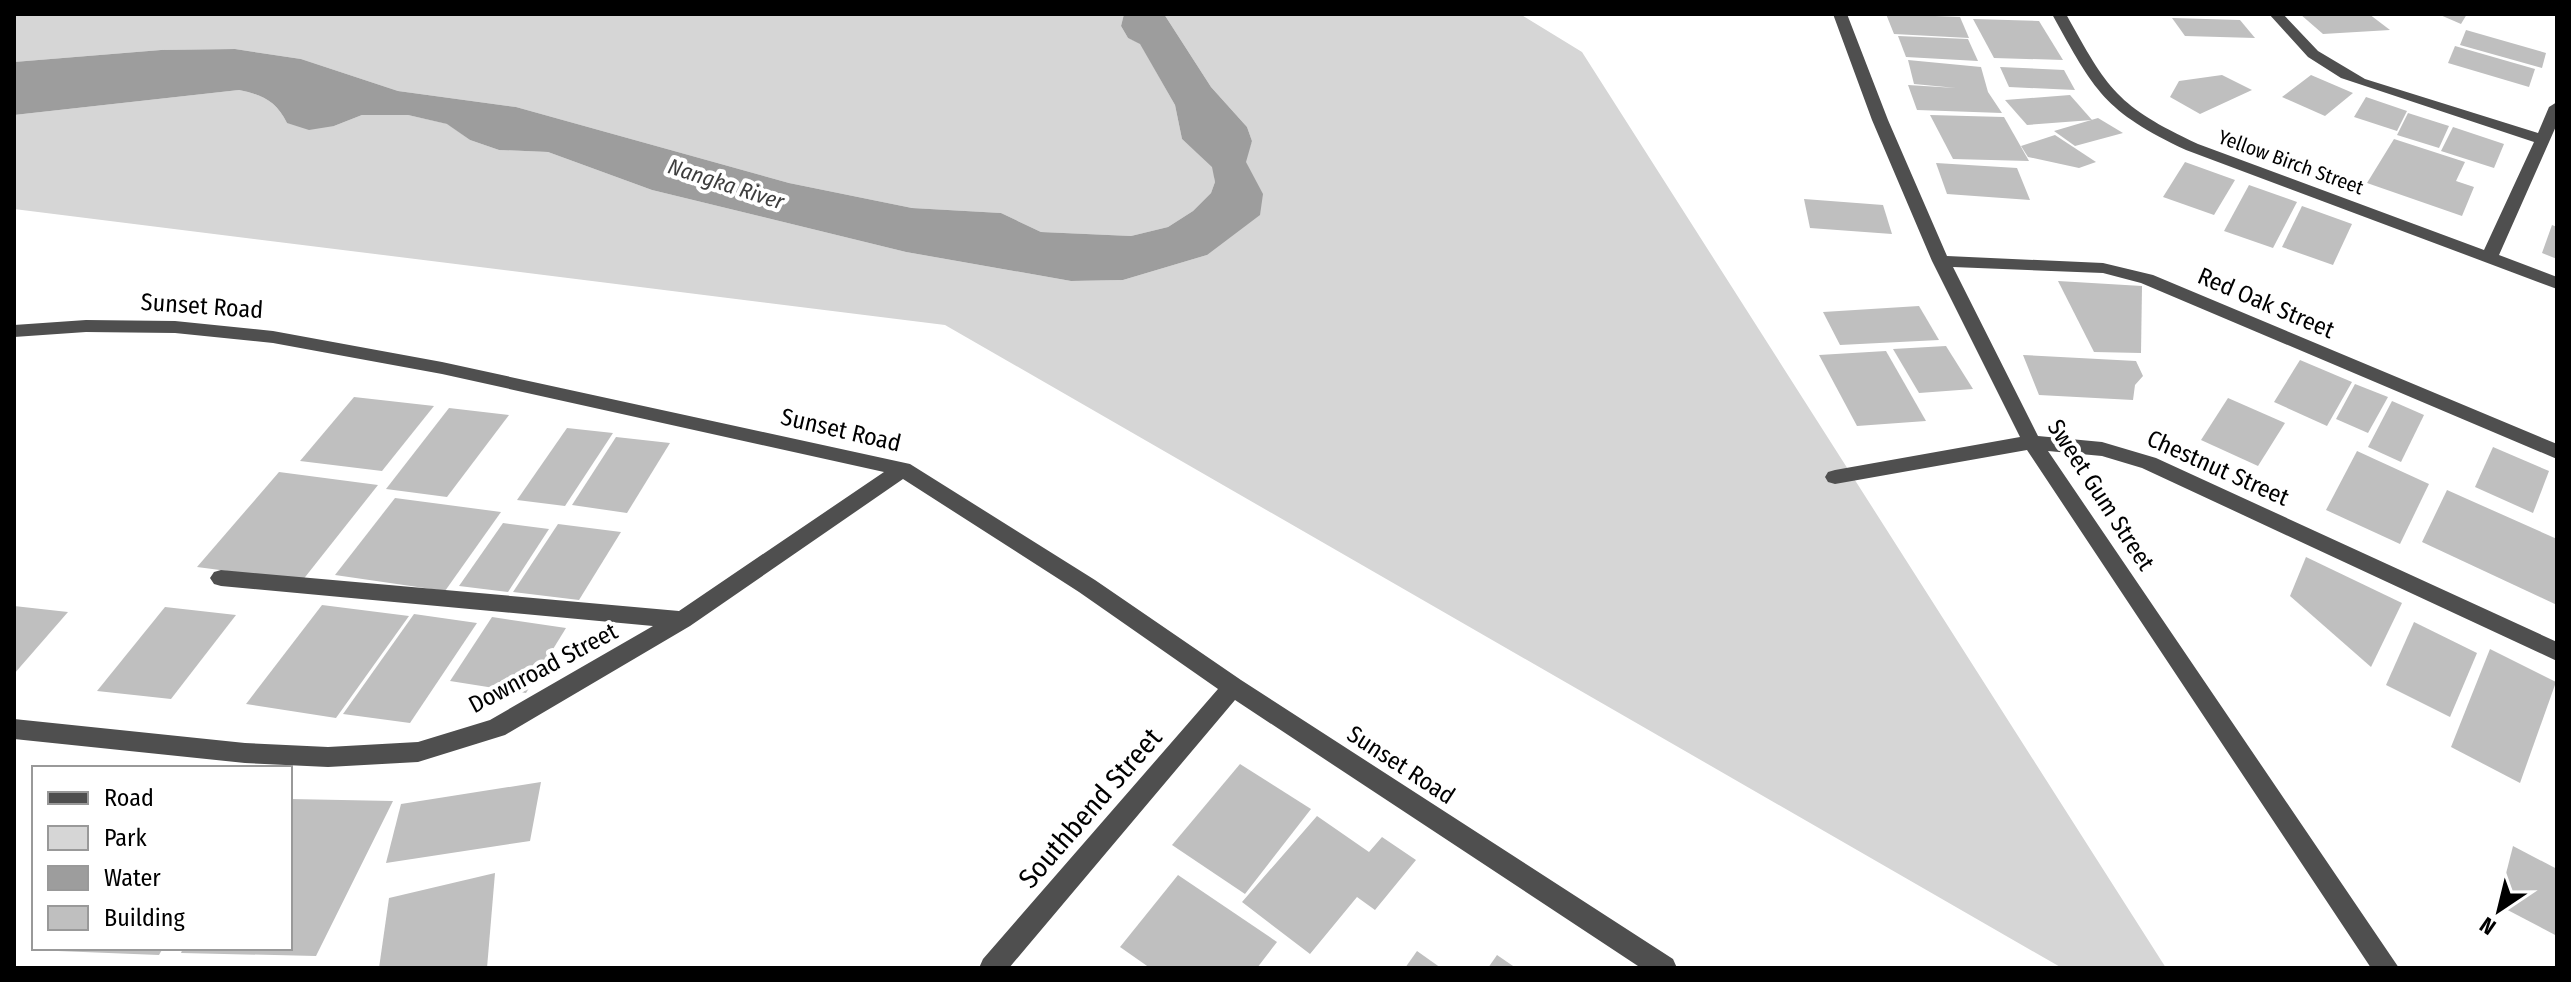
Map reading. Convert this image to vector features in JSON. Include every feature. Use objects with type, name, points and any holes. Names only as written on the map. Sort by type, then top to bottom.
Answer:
[{"type":"street","name":"Sweet Gum Street","points":[[1840,14],[1880,120],[1941,261],[2032,442],[2386,968]]},
{"type":"street","name":"Yellow Birch Street","points":[[2059,14],[2096,78],[2112,99],[2161,132],[2192,147],[2557,283]]},
{"type":"street","points":[[2276,14],[2303,48],[2334,70],[2360,82],[2541,139]]},
{"type":"street","points":[[2490,256],[2557,107]]},
{"type":"street","name":"Red Oak Street","points":[[1941,261],[2103,268],[2147,279],[2557,452]]},
{"type":"street","name":"Sunset Road","points":[[14,331],[86,326],[175,327],[273,337],[442,368],[903,469],[1087,586],[1233,687],[1664,968]]},
{"type":"street","name":"Chestnut Street","points":[[1835,477],[2032,442],[2102,449],[2149,463],[2557,652]]},
{"type":"street","name":"Downroad Street","points":[[14,729],[245,753],[328,757],[418,752],[497,728],[682,620],[903,469]]},
{"type":"street","points":[[221,578],[682,620]]},
{"type":"street","name":"Southbend Street","points":[[992,968],[1233,687]]},
{"type":"green space","points":[[14,14],[1124,14],[1121,26],[1128,38],[1140,43],[1175,105],[1182,139],[1213,167],[1215,182],[1211,193],[1193,211],[1168,227],[1131,236],[1041,232],[1001,213],[912,208],[789,183],[516,107],[398,91],[301,59],[235,49],[161,50],[14,62]]},
{"type":"green space","points":[[1164,14],[1520,14],[1582,52],[2166,968],[2062,968],[945,325],[14,209],[14,115],[239,90],[268,100],[287,123],[334,126],[362,115],[408,115],[448,124],[470,140],[499,150],[548,152],[652,190],[906,252],[1071,281],[1123,280],[1207,255],[1252,141],[1247,127],[1211,87]]},
{"type":"water","name":"Nangka River","points":[[1124,14],[1164,14],[1211,87],[1247,127],[1252,141],[1246,162],[1263,194],[1260,215],[1207,255],[1123,280],[1071,281],[906,252],[652,190],[548,152],[499,150],[470,140],[447,124],[408,115],[362,115],[334,126],[309,130],[287,123],[268,100],[239,90],[14,115],[14,62],[161,50],[235,49],[301,59],[398,91],[516,107],[789,183],[912,208],[1001,213],[1041,232],[1131,236],[1168,227],[1193,211],[1211,193],[1215,182],[1212,167],[1182,139],[1175,105],[1140,44],[1128,38],[1121,26]]},
{"type":"building","points":[[1886,14],[1960,17],[1969,38],[1894,34]]},
{"type":"building","points":[[2300,14],[2369,14],[2390,30],[2323,34]]},
{"type":"building","points":[[2438,14],[2467,14],[2461,24]]},
{"type":"building","points":[[2172,18],[2240,20],[2255,38],[2185,36]]},
{"type":"building","points":[[1973,19],[2039,21],[2063,60],[1994,58]]},
{"type":"building","points":[[2466,30],[2546,53],[2542,68],[2460,45]]},
{"type":"building","points":[[1898,36],[1968,39],[1978,61],[1906,57]]},
{"type":"building","points":[[2455,46],[2535,69],[2529,87],[2448,63]]},
{"type":"building","points":[[1908,60],[1981,67],[1988,92],[2002,113],[1917,110],[1908,85],[1956,88],[1914,84]]},
{"type":"building","points":[[2000,67],[2064,70],[2075,90],[2009,87]]},
{"type":"building","points":[[2222,75],[2252,90],[2200,114],[2170,97],[2179,81]]},
{"type":"building","points":[[2311,75],[2353,93],[2325,116],[2282,97]]},
{"type":"building","points":[[2070,95],[2092,120],[2027,125],[2005,100]]},
{"type":"building","points":[[2366,97],[2407,111],[2397,131],[2354,117]]},
{"type":"building","points":[[2408,113],[2449,126],[2439,148],[2397,135]]},
{"type":"building","points":[[1930,115],[2004,117],[2029,161],[1953,159]]},
{"type":"building","points":[[2098,118],[2123,133],[2075,146],[2054,131]]},
{"type":"building","points":[[2453,127],[2504,144],[2494,168],[2441,151]]},
{"type":"building","points":[[2055,135],[2096,162],[2079,168],[2028,157],[2021,146]]},
{"type":"building","points":[[2394,139],[2465,162],[2456,181],[2474,187],[2462,216],[2367,183]]},
{"type":"building","points":[[2185,162],[2235,180],[2214,215],[2163,197]]},
{"type":"building","points":[[1936,163],[2017,168],[2030,200],[1947,194]]},
{"type":"building","points":[[2249,185],[2297,202],[2273,248],[2224,231]]},
{"type":"building","points":[[1804,199],[1883,205],[1892,234],[1810,228]]},
{"type":"building","points":[[2302,206],[2352,224],[2333,265],[2282,247]]},
{"type":"building","points":[[2552,225],[2557,227],[2557,259],[2542,253]]},
{"type":"building","points":[[2058,281],[2142,286],[2141,353],[2094,352]]},
{"type":"building","points":[[1919,306],[1939,340],[1840,345],[1823,312]]},
{"type":"building","points":[[1946,346],[1973,389],[1919,393],[1893,349]]},
{"type":"building","points":[[1886,351],[1926,421],[1857,426],[1819,355]]},
{"type":"building","points":[[2023,355],[2136,361],[2143,376],[2135,385],[2133,400],[2039,395]]},
{"type":"building","points":[[2300,360],[2352,382],[2327,426],[2274,402]]},
{"type":"building","points":[[2355,384],[2388,397],[2368,433],[2336,419]]},
{"type":"building","points":[[354,397],[434,406],[382,471],[300,461]]},
{"type":"building","points":[[2228,398],[2285,423],[2258,466],[2201,440]]},
{"type":"building","points":[[2392,401],[2424,415],[2401,462],[2368,447]]},
{"type":"building","points":[[449,408],[509,415],[447,497],[386,489]]},
{"type":"building","points":[[567,428],[613,433],[565,506],[517,500]]},
{"type":"building","points":[[616,437],[670,443],[627,513],[572,505]]},
{"type":"building","points":[[2493,447],[2549,471],[2533,513],[2475,487]]},
{"type":"building","points":[[2357,451],[2429,484],[2400,544],[2326,510]]},
{"type":"building","points":[[279,472],[378,485],[302,581],[197,567]]},
{"type":"building","points":[[2447,490],[2557,539],[2557,605],[2422,542]]},
{"type":"building","points":[[395,498],[501,512],[445,591],[335,575]]},
{"type":"building","points":[[503,523],[549,529],[508,592],[459,586]]},
{"type":"building","points":[[558,524],[621,532],[579,600],[513,592]]},
{"type":"building","points":[[2306,557],[2402,603],[2371,667],[2290,596]]},
{"type":"building","points":[[322,605],[409,616],[336,718],[246,704]]},
{"type":"building","points":[[14,606],[68,612],[14,674]]},
{"type":"building","points":[[165,607],[236,615],[171,699],[97,691]]},
{"type":"building","points":[[414,614],[477,623],[410,723],[343,714]]},
{"type":"building","points":[[492,617],[566,628],[526,693],[450,681]]},
{"type":"building","points":[[2414,622],[2477,653],[2450,717],[2386,685]]},
{"type":"building","points":[[2490,649],[2556,682],[2520,783],[2451,747]]},
{"type":"building","points":[[1240,764],[1311,809],[1245,894],[1172,845]]},
{"type":"building","points":[[541,782],[530,841],[386,863],[401,804]]},
{"type":"building","points":[[292,799],[393,801],[316,956],[181,953],[182,950],[292,950]]},
{"type":"building","points":[[1317,816],[1369,852],[1382,837],[1416,860],[1375,910],[1357,897],[1310,954],[1242,902]]},
{"type":"building","points":[[2513,846],[2557,869],[2557,936],[2498,905]]},
{"type":"building","points":[[495,873],[487,968],[379,968],[389,898]]},
{"type":"building","points":[[1178,875],[1277,942],[1257,968],[1150,968],[1120,947]]},
{"type":"building","points":[[59,950],[162,950],[159,955]]},
{"type":"building","points":[[1417,951],[1441,968],[1405,968]]},
{"type":"building","points":[[1497,955],[1516,968],[1488,968]]}]
